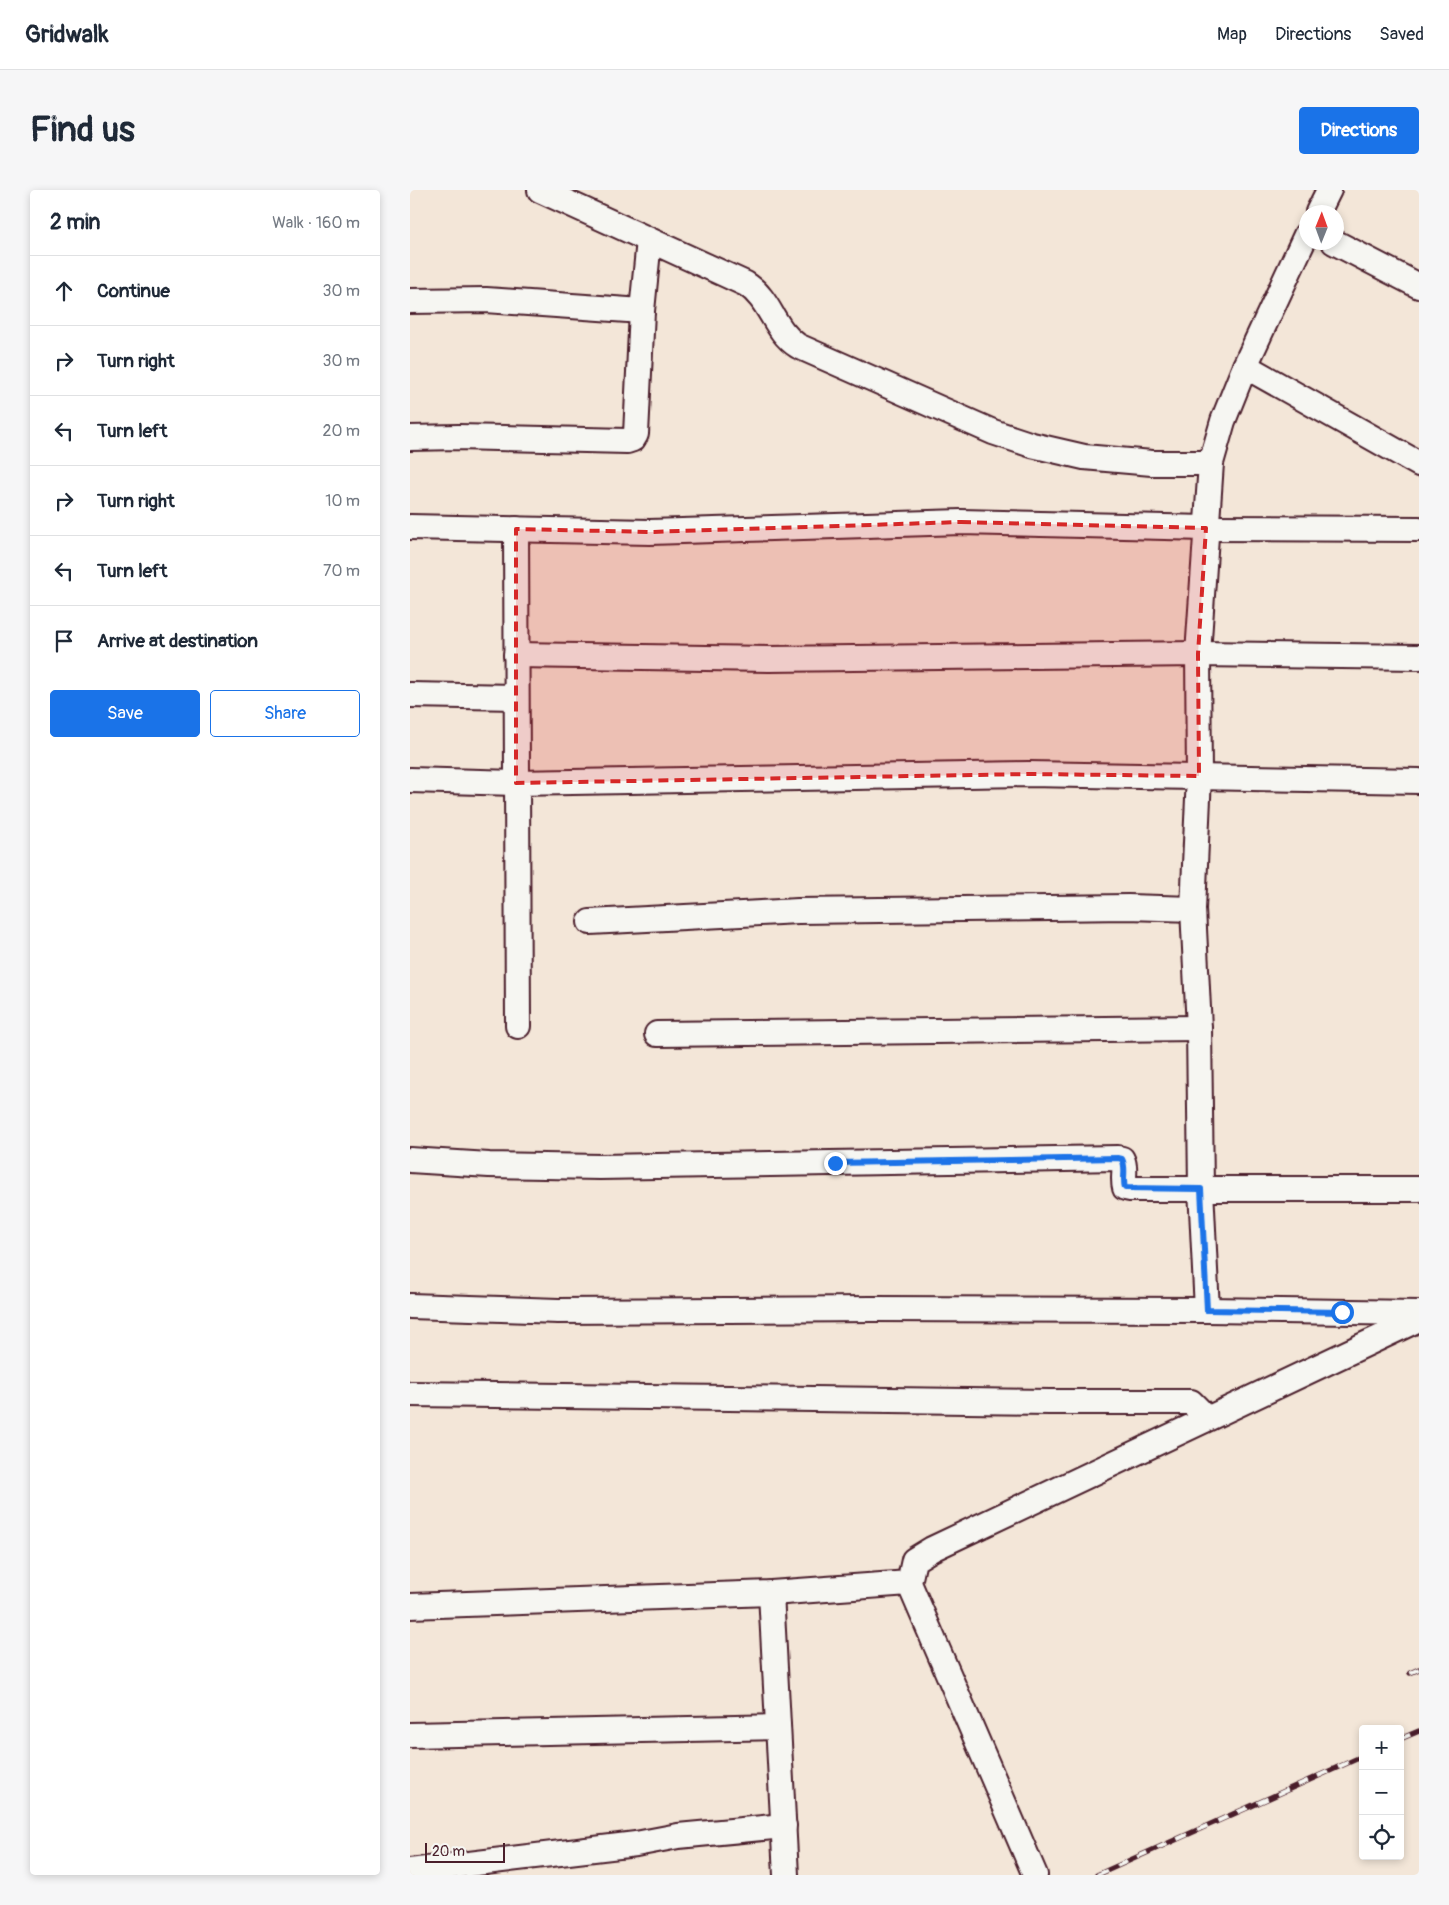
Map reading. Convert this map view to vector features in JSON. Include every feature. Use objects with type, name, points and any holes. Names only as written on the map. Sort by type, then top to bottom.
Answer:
[{"type":"street","points":[[540,190],[758,291],[787,339],[798,346],[993,432],[1032,446],[1084,458],[1152,463],[1211,463]]},
{"type":"street","points":[[1322,205],[1329,190]]},
{"type":"street","points":[[410,438],[458,437],[627,442],[633,439],[636,434],[642,311],[649,240]]},
{"type":"street","points":[[1344,247],[1419,286]]},
{"type":"street","points":[[1207,1310],[1201,1189],[1199,1028],[1193,909],[1199,776],[1198,654],[1211,463],[1223,421],[1245,366],[1299,250]]},
{"type":"street","points":[[410,300],[486,300],[642,311]]},
{"type":"street","points":[[1245,366],[1419,464]]},
{"type":"street","points":[[410,527],[650,532],[961,522],[1206,528],[1419,529]]},
{"type":"street","points":[[516,529],[518,1026]]},
{"type":"street","points":[[516,655],[769,659],[1198,654],[1419,657]]},
{"type":"street","points":[[410,695],[516,697]]},
{"type":"street","points":[[410,780],[516,783],[1029,774],[1419,781]]},
{"type":"street","points":[[590,922],[798,911],[1193,909]]},
{"type":"street","points":[[657,1034],[1199,1028]]},
{"type":"street","points":[[410,1160],[489,1165],[600,1167],[1118,1158],[1122,1159],[1125,1164],[1125,1188],[1419,1189]]},
{"type":"street","points":[[410,1306],[558,1311],[1207,1310],[1419,1313]]},
{"type":"street","points":[[1035,1875],[910,1584],[914,1560],[932,1549],[1419,1319]]},
{"type":"street","points":[[410,1394],[1191,1402],[1199,1410],[1204,1420]]},
{"type":"street","points":[[410,1606],[771,1593],[910,1584]]},
{"type":"street","points":[[771,1593],[786,1875]]},
{"type":"street","points":[[410,1735],[778,1727]]},
{"type":"street","points":[[410,1871],[636,1844],[678,1836],[784,1826]]},
{"type":"highlighted area","points":[[961,522],[1206,528],[1198,654],[1199,776],[1029,774],[516,783],[516,529],[650,532]]},
{"type":"railway","points":[[1410,1673],[1419,1669]]},
{"type":"railway","points":[[1404,1737],[1419,1731]]},
{"type":"railway","points":[[1097,1875],[1359,1758]]},
{"type":"route","points":[[835,1163],[1122,1159],[1125,1164],[1125,1188],[1201,1189],[1207,1310],[1342,1312]]}]
